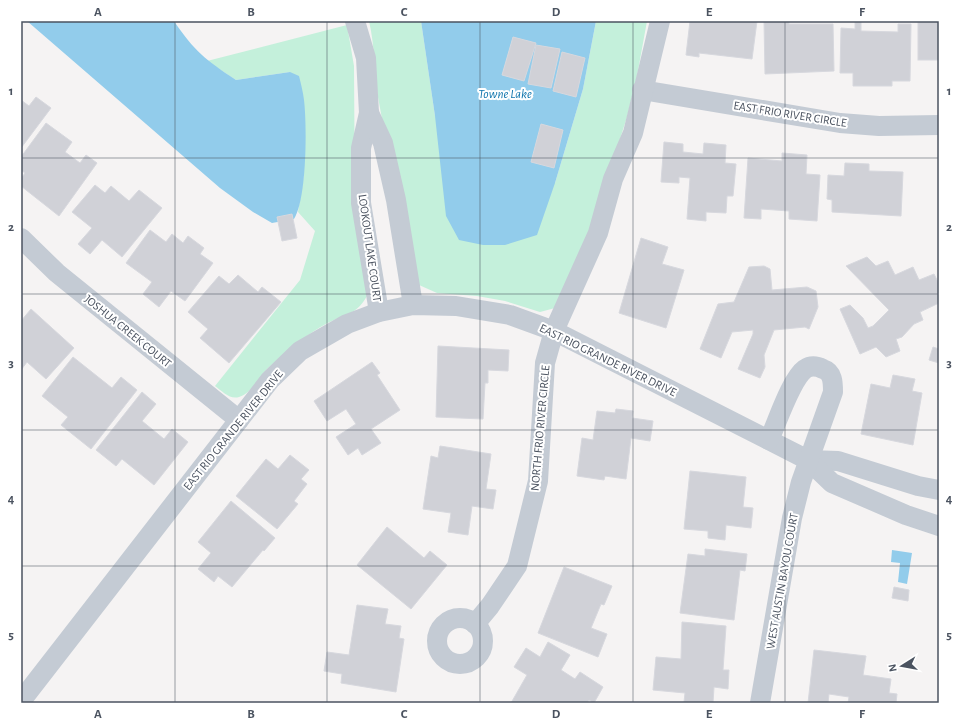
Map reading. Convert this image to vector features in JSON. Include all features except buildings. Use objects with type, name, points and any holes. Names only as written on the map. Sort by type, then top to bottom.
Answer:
[{"type":"street","name":"LOOKOUT LAKE COURT","points":[[355,21],[366,58],[369,113],[361,148],[361,203],[379,312]]},
{"type":"street","name":"NORTH FRIO RIVER CIRCLE","points":[[475,624],[490,606],[517,566],[526,535],[538,481],[545,363],[554,331],[598,233],[613,179],[633,133],[642,90],[660,21]]},
{"type":"street","name":"EAST FRIO RIVER CIRCLE","points":[[642,90],[840,123],[878,126],[939,125]]},
{"type":"street","name":"LOOKOUT LAKE COURT","points":[[369,113],[383,143],[396,200],[413,305]]},
{"type":"street","name":"JOSHUA CREEK COURT","points":[[21,238],[57,274],[239,420]]},
{"type":"street","name":"EAST RIO GRANDE RIVER DRIVE","points":[[21,701],[270,380],[300,351],[347,324],[379,312],[413,305],[456,306],[510,315],[554,331],[808,460],[832,483],[939,526]]},
{"type":"street","name":"WEST AUSTIN BAYOU COURT","points":[[760,703],[790,525],[808,460],[833,392],[833,380],[826,370],[816,366],[806,368],[796,378],[769,440]]},
{"type":"street","name":"EAST RIO GRANDE RIVER DRIVE","points":[[808,460],[838,461],[918,486],[939,490]]},
{"type":"green space","points":[[369,21],[421,21],[435,116],[555,183],[583,89],[596,21],[647,21],[637,76],[627,117],[591,230],[555,308],[540,312],[505,301],[477,296],[437,293],[419,285],[382,121]]},
{"type":"green space","points":[[347,25],[354,66],[355,217],[367,296],[357,309],[320,327],[292,348],[267,369],[244,395],[236,398],[232,397],[215,386],[300,280],[315,231],[298,212],[304,174],[304,141],[290,72],[236,80],[207,61]]},
{"type":"water","points":[[27,21],[174,21],[194,48],[216,67],[236,80],[290,72],[299,76],[305,111],[306,143],[304,179],[298,209],[294,219],[272,223],[253,212],[220,188]]},
{"type":"water","name":"Towne Lake","points":[[421,21],[596,21],[583,89],[555,183],[537,235],[505,245],[483,245],[459,240],[446,216],[435,116]]},
{"type":"water","points":[[892,550],[912,553],[907,584],[898,582],[900,563],[891,562]]}]
